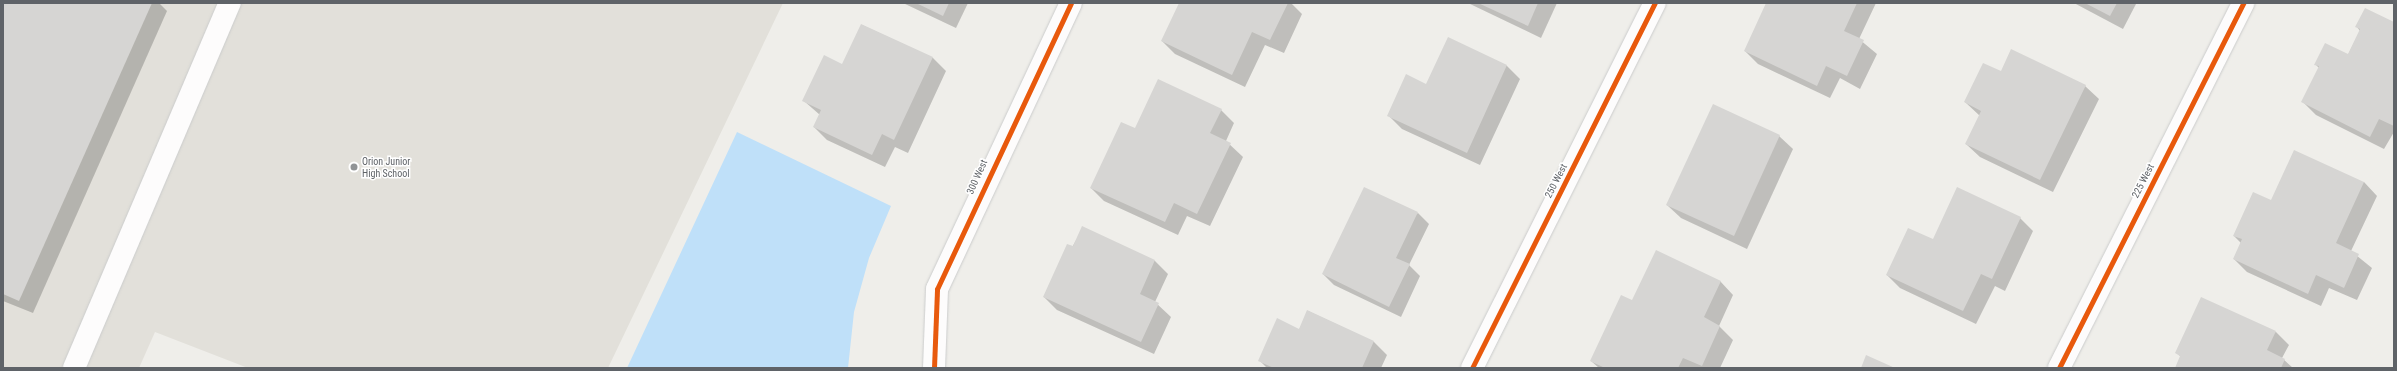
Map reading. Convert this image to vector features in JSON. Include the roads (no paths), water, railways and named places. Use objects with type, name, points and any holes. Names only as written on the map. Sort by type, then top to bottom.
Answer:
[{"type":"street","points":[[74,368],[230,3]]},
{"type":"street","name":"300 West","points":[[934,368],[937,289],[1071,3]]},
{"type":"street","name":"250 West","points":[[1472,368],[1655,3]]},
{"type":"street","name":"225 West","points":[[2059,368],[2243,3]]},
{"type":"water","points":[[737,132],[891,206],[869,258],[854,312],[848,368],[627,368]]},
{"type":"place","name":"Orion Junior High School","points":[[354,167]]}]
